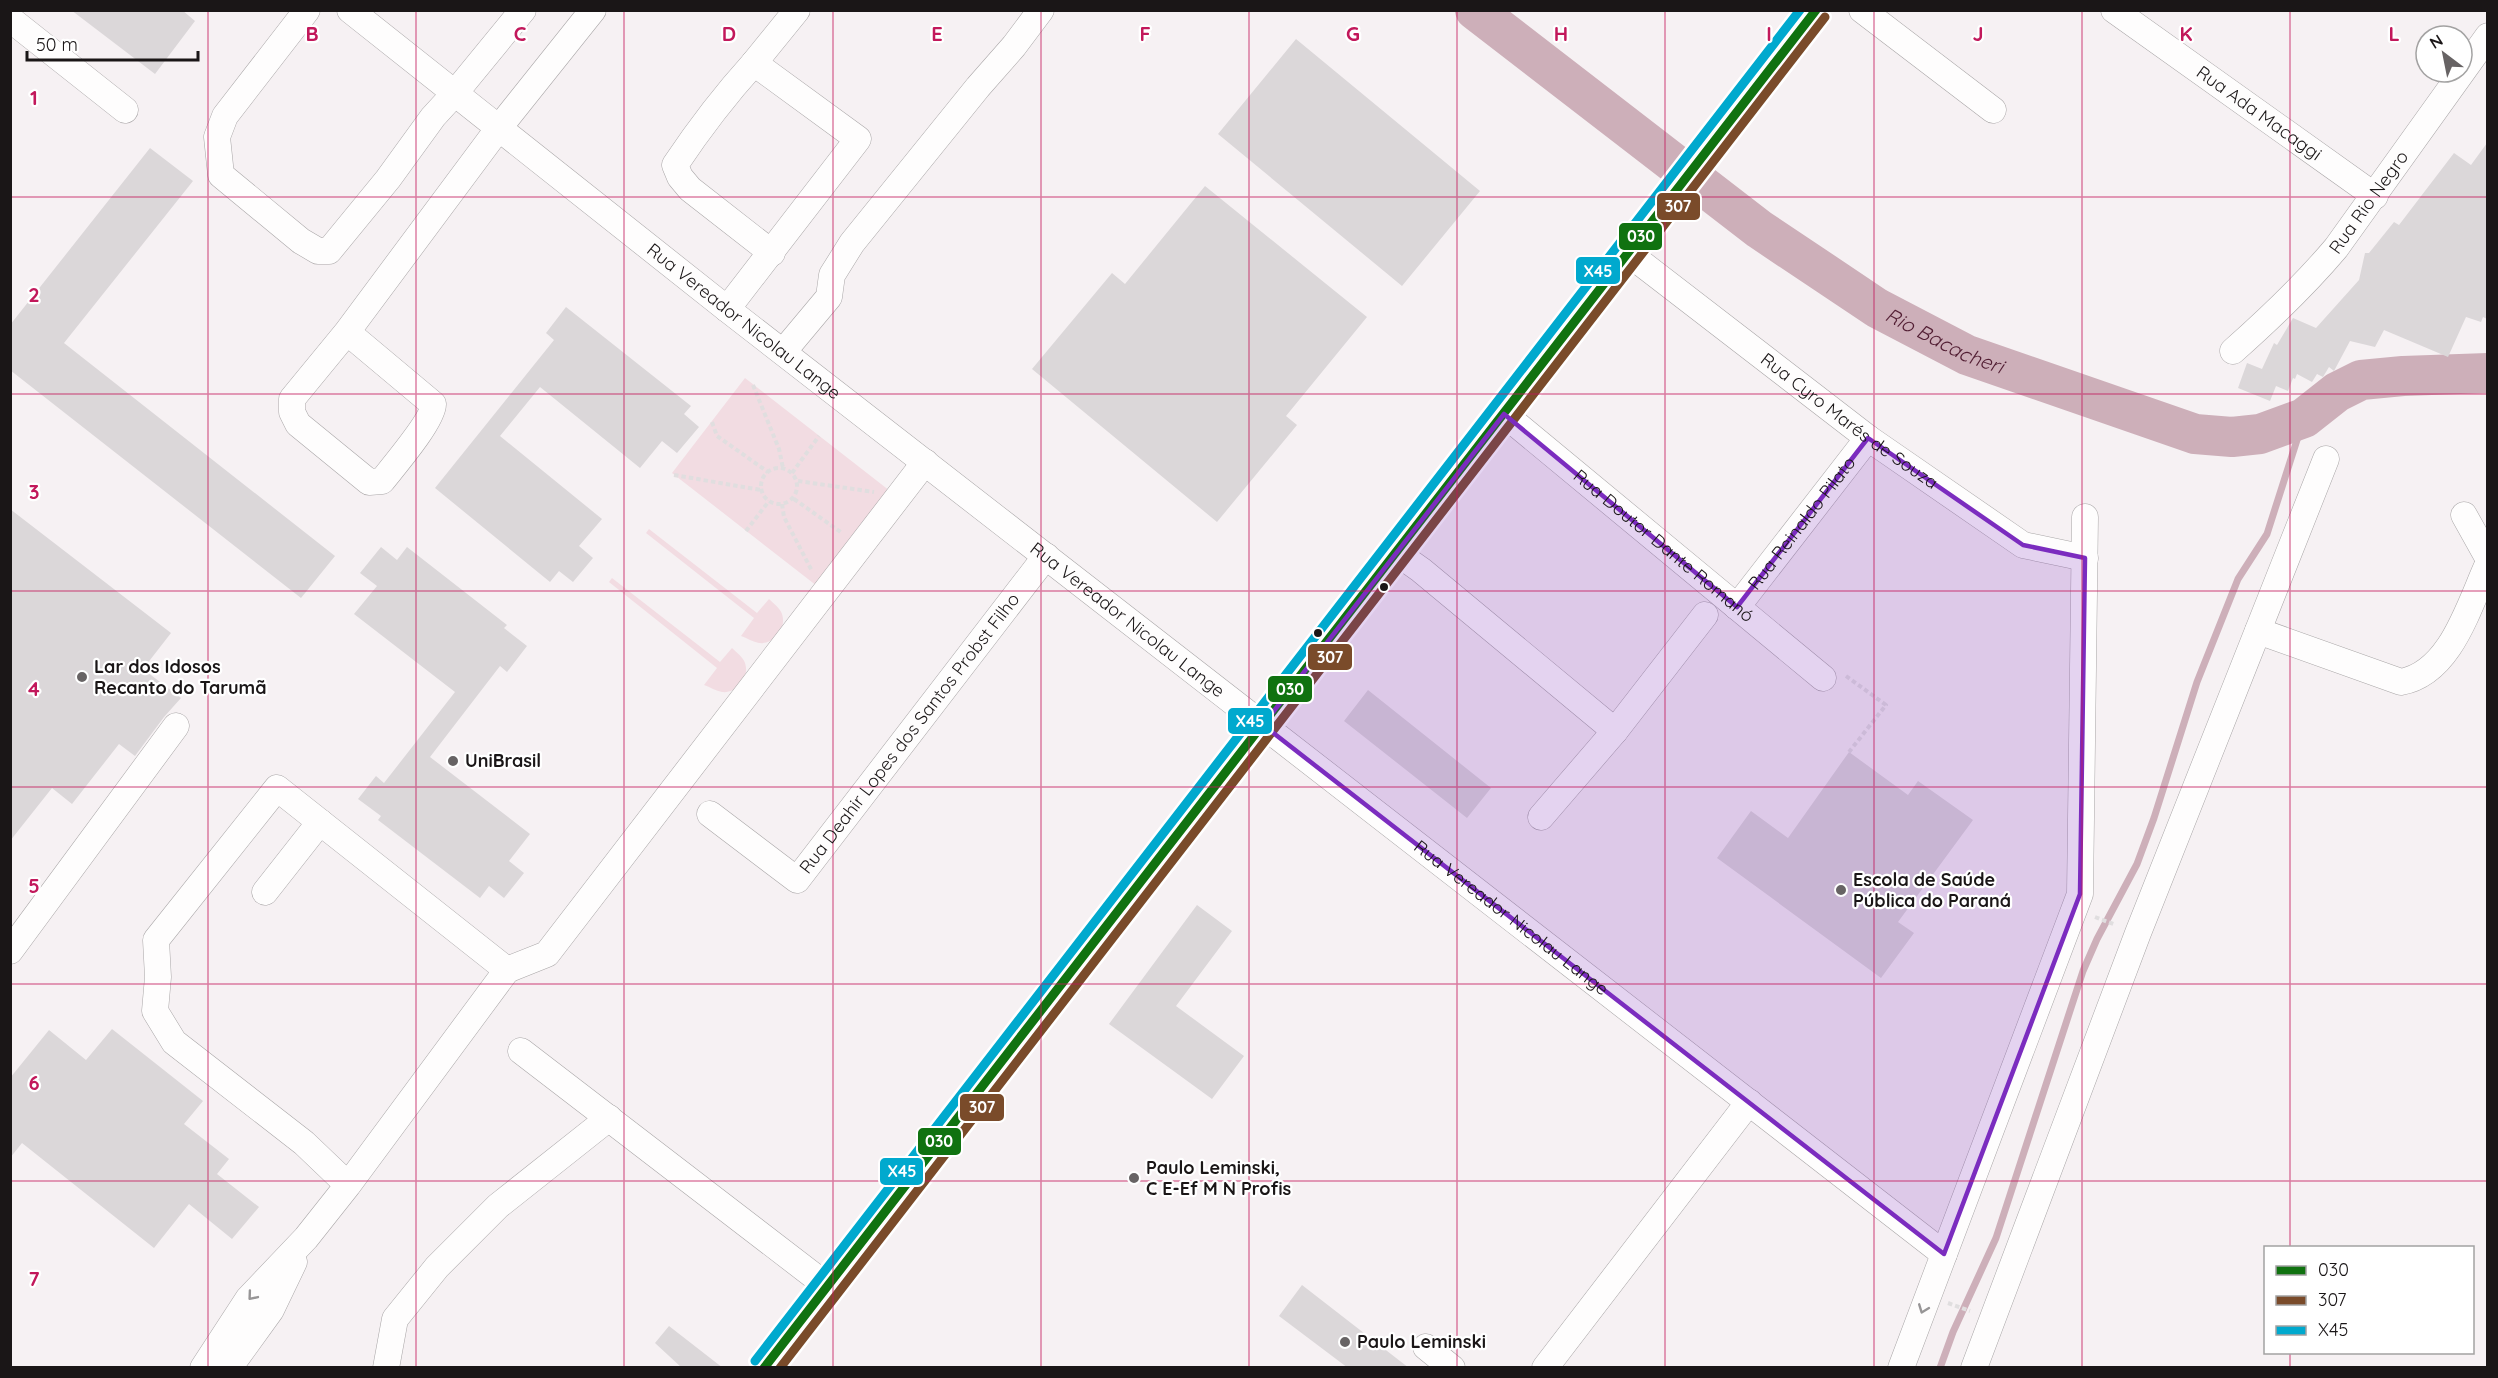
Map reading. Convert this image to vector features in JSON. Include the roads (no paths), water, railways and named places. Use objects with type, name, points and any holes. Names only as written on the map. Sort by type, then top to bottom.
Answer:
[{"type":"street","points":[[307,10],[225,116],[217,137],[221,175],[301,241],[318,251],[329,251],[388,179],[433,117],[523,10]]},
{"type":"street","name":"Rua Vereador Nicolau Lange","points":[[350,10],[727,309],[1944,1254]]},
{"type":"street","points":[[347,332],[433,404],[434,411],[412,442],[382,481],[376,483],[369,482],[298,424],[292,412],[292,399],[347,332],[498,129],[592,10]]},
{"type":"street","points":[[772,253],[690,189],[680,177],[675,165],[724,96],[797,10]]},
{"type":"street","points":[[783,352],[829,297],[832,274],[852,243],[1041,10]]},
{"type":"street","points":[[764,1368],[1816,10]]},
{"type":"street","points":[[1862,10],[1993,110]]},
{"type":"street","name":"Rua Ada Macaggi","points":[[2114,10],[2375,196]]},
{"type":"street","points":[[10,19],[125,110]]},
{"type":"street","name":"Rua Rio Negro","points":[[2233,351],[2310,279],[2375,196],[2487,36]]},
{"type":"street","points":[[727,309],[858,139],[754,63]]},
{"type":"street","name":"Rua Cyro Marés de Souza","points":[[1628,253],[1868,438],[2023,545],[2085,558]]},
{"type":"street","name":"Rua Doutor Dante Romanó","points":[[1504,414],[1737,607],[1832,675]]},
{"type":"street","name":"Rua Reinaldo Pilato","points":[[1737,607],[1868,438]]},
{"type":"street","points":[[1974,1368],[2138,933],[2326,459]]},
{"type":"street","points":[[203,1368],[248,1299],[306,1238],[348,1185],[507,970],[547,954],[930,467]]},
{"type":"street","points":[[2464,515],[2487,558]]},
{"type":"street","points":[[1901,1368],[2080,894],[2085,517]]},
{"type":"street","points":[[1397,553],[1421,570],[1615,731]]},
{"type":"street","name":"Rua Deahir Lopes dos Santos Probst Filho","points":[[710,814],[797,880],[1046,556]]},
{"type":"street","points":[[2258,631],[2401,682],[2412,680],[2439,661],[2450,646],[2487,564]]},
{"type":"street","points":[[1541,817],[1615,731],[1705,615]]},
{"type":"street","points":[[10,951],[176,726]]},
{"type":"street","points":[[348,1185],[304,1143],[174,1042],[155,1011],[158,977],[156,940],[277,788],[507,970]]},
{"type":"street","points":[[265,892],[321,822]]},
{"type":"street","points":[[521,1050],[827,1286]]},
{"type":"street","points":[[1545,1368],[1749,1102]]},
{"type":"street","points":[[386,1368],[395,1319],[437,1267],[498,1206],[609,1118]]},
{"type":"street","points":[[229,1368],[271,1310],[306,1238]]},
{"type":"street","points":[[1426,1347],[1452,1368]]},
{"type":"waterway","name":"Rio Bacacheri","points":[[1475,10],[1759,229],[1877,308],[1967,355],[2195,434],[2232,437],[2260,434],[2304,418],[2337,392],[2361,380],[2488,373]]},
{"type":"waterway","points":[[1940,1368],[1953,1332],[1996,1238],[2083,971],[2097,939],[2137,864],[2197,682],[2238,579],[2267,534],[2304,418]]},
{"type":"place","name":"Lar dos Idosos Recanto do Tarumã","points":[[82,677]]},
{"type":"place","name":"UniBrasil","points":[[453,761]]},
{"type":"place","name":"Escola de Saúde Pública do Paraná","points":[[1841,890]]},
{"type":"place","name":"Paulo Leminski, C E-Ef M N Profis","points":[[1134,1178]]},
{"type":"place","name":"Paulo Leminski","points":[[1345,1342]]}]
